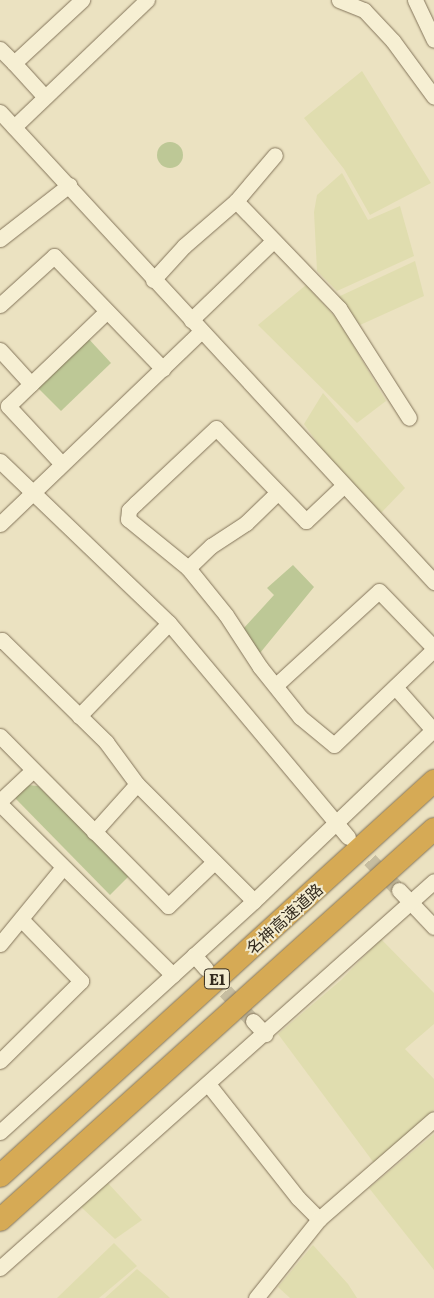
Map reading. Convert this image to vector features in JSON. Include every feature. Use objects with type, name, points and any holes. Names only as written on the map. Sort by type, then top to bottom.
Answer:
[{"type":"highway","name":"名神高速道路","points":[[0,1176],[434,781]]},
{"type":"highway","name":"E1","points":[[0,1220],[434,829]]},
{"type":"street","points":[[14,63],[82,0]]},
{"type":"street","points":[[14,127],[44,96],[146,0]]},
{"type":"street","points":[[339,0],[364,10],[394,41],[434,97]]},
{"type":"street","points":[[415,0],[434,40]]},
{"type":"street","points":[[0,49],[44,96]]},
{"type":"street","points":[[0,112],[69,185],[92,215],[434,582]]},
{"type":"street","points":[[153,280],[184,246],[236,201],[275,156]]},
{"type":"street","points":[[0,239],[69,185]]},
{"type":"street","points":[[236,201],[339,308],[409,418]]},
{"type":"street","points":[[191,320],[273,241]]},
{"type":"street","points":[[0,305],[54,256],[162,369]]},
{"type":"street","points":[[61,463],[8,406],[107,311]]},
{"type":"street","points":[[0,524],[61,463],[201,331]]},
{"type":"street","points":[[0,350],[31,384]]},
{"type":"street","points":[[276,684],[379,591],[434,648],[396,688],[334,745],[300,717],[188,568],[130,523],[128,514],[136,503],[216,428],[306,521],[343,486]]},
{"type":"street","points":[[0,461],[169,622],[348,837]]},
{"type":"street","points":[[188,568],[211,546],[246,523],[277,493]]},
{"type":"street","points":[[79,716],[169,622]]},
{"type":"street","points":[[0,641],[2,640],[106,742],[137,784],[254,901]]},
{"type":"street","points":[[0,1132],[254,901],[434,730],[396,688]]},
{"type":"street","points":[[0,736],[168,906],[214,862]]},
{"type":"street","points":[[34,770],[2,809],[172,975]]},
{"type":"street","points":[[94,832],[137,784]]},
{"type":"street","points":[[0,944],[63,867]]},
{"type":"street","points":[[0,1268],[265,1034],[434,881]]},
{"type":"street","points":[[399,890],[434,927]]},
{"type":"street","points":[[0,1061],[81,981],[21,919]]},
{"type":"street","points":[[194,955],[206,969]]},
{"type":"street","points":[[253,1021],[265,1034]]},
{"type":"street","points":[[208,1084],[298,1198],[319,1219]]},
{"type":"street","points":[[256,1298],[319,1219],[434,1119]]},
{"type":"shaded area","points":[[362,71],[431,183],[370,215],[344,169],[304,118]]},
{"type":"shaded area","points":[[342,173],[368,220],[400,206],[414,256],[337,291],[317,271],[314,212],[317,195]]},
{"type":"shaded area","points":[[415,261],[424,296],[360,325],[338,297]]},
{"type":"shaded area","points":[[306,285],[339,321],[386,401],[357,423],[258,325]]},
{"type":"shaded area","points":[[323,393],[405,488],[381,513],[333,465],[304,424]]},
{"type":"shaded area","points":[[381,939],[434,993],[434,1024],[405,1049],[434,1079],[434,1110],[374,1163],[278,1034],[341,980]]},
{"type":"shaded area","points":[[434,1134],[434,1270],[369,1188]]},
{"type":"shaded area","points":[[107,1182],[142,1220],[115,1239],[80,1206]]},
{"type":"shaded area","points":[[114,1243],[137,1266],[99,1298],[57,1298]]},
{"type":"shaded area","points":[[313,1245],[348,1284],[357,1298],[290,1298],[278,1287]]},
{"type":"shaded area","points":[[137,1269],[149,1279],[170,1298],[105,1298]]},
{"type":"green space","points":[[170,142],[179,146],[183,155],[179,164],[170,168],[161,164],[157,155],[161,146]]},
{"type":"green space","points":[[86,336],[111,363],[61,411],[35,385]]},
{"type":"green space","points":[[293,565],[314,587],[260,653],[243,629],[274,595],[267,588]]},
{"type":"green space","points":[[28,785],[38,786],[130,875],[110,895],[15,798]]},
{"type":"tunnel","points":[[354,843],[399,890]]},
{"type":"tunnel","points":[[210,974],[253,1021]]}]
